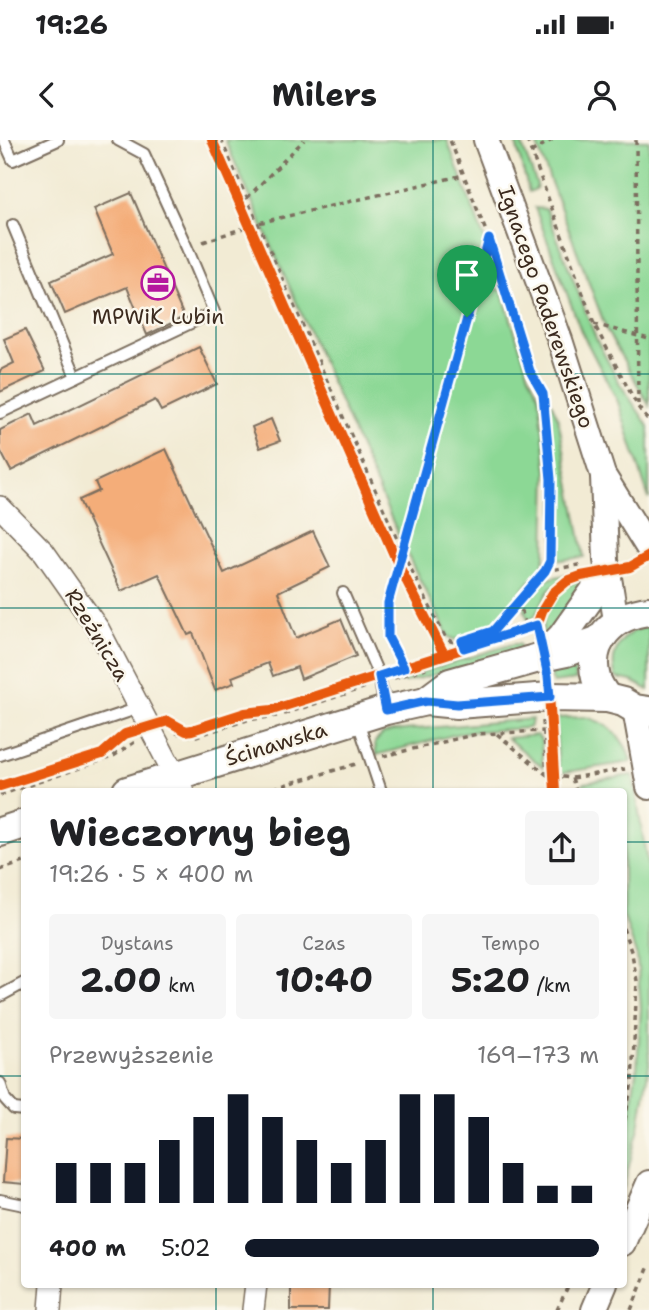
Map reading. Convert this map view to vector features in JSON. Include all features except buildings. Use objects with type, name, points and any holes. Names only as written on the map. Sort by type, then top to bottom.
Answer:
[{"type":"main road","points":[[535,646],[562,637],[608,572]]},
{"type":"main road","name":"Ścinawska","points":[[426,701],[450,683],[535,646],[566,652],[636,612],[649,611]]},
{"type":"main road","points":[[608,630],[594,662],[596,680],[607,698],[642,710]]},
{"type":"main road","name":"Ścinawska","points":[[149,788],[179,784],[357,719],[426,701],[457,704],[550,697],[607,698]]},
{"type":"main road","points":[[0,832],[21,825]]},
{"type":"street","name":"Ignacego Paderewskiego","points":[[486,140],[560,340],[603,475],[649,549]]},
{"type":"street","name":"Ignacego Paderewskiego","points":[[603,475],[608,630]]},
{"type":"street","name":"Rzeźnicza","points":[[0,507],[44,552],[99,630],[179,784]]},
{"type":"street","points":[[642,710],[647,776]]},
{"type":"street","points":[[627,1234],[649,1182]]},
{"type":"street","points":[[50,1310],[52,1288]]},
{"type":"street","points":[[253,1310],[256,1288]]},
{"type":"street","points":[[594,1310],[603,1288]]},
{"type":"lane","points":[[4,140],[13,160],[58,140]]},
{"type":"lane","points":[[0,413],[214,312],[144,154],[118,140]]},
{"type":"lane","points":[[12,225],[76,377]]},
{"type":"lane","points":[[343,593],[379,680],[386,710]]},
{"type":"lane","points":[[357,719],[380,788]]},
{"type":"lane","points":[[0,755],[147,724]]},
{"type":"lane","points":[[0,996],[21,985]]},
{"type":"lane","points":[[0,1083],[9,1104],[14,1109],[21,1110]]},
{"type":"lane","points":[[0,1200],[21,1204]]},
{"type":"path","points":[[212,140],[254,225],[402,551],[445,637],[451,643],[463,645],[502,636]]},
{"type":"path","points":[[221,140],[247,198],[254,225],[398,564],[444,654],[493,631],[545,571],[550,561],[551,479],[543,394],[530,371],[489,239],[450,140]]},
{"type":"path","points":[[247,198],[304,140]]},
{"type":"path","points":[[527,140],[594,324],[638,407],[649,421]]},
{"type":"path","points":[[531,152],[552,140]]},
{"type":"path","points":[[636,140],[638,407]]},
{"type":"path","points":[[187,247],[254,225],[464,175]]},
{"type":"path","points":[[405,671],[388,633],[388,603],[489,239]]},
{"type":"path","points":[[594,324],[649,338]]},
{"type":"path","points":[[574,578],[608,572]]},
{"type":"path","points":[[537,625],[535,646],[515,636],[537,625]]},
{"type":"path","points":[[0,786],[102,754],[125,734],[147,724],[168,720],[186,731],[192,730],[245,713],[272,710],[379,680],[432,662]]},
{"type":"path","points":[[550,697],[555,788]]},
{"type":"path","points":[[0,795],[112,757],[134,743],[147,724]]},
{"type":"path","points":[[465,736],[544,731]]},
{"type":"path","points":[[497,734],[547,775],[572,778],[647,776]]},
{"type":"path","points":[[572,778],[575,788]]},
{"type":"path","points":[[0,870],[21,863]]},
{"type":"path","points":[[627,940],[637,981],[632,1082],[627,1109]]},
{"type":"path","points":[[631,1310],[649,1266]]},
{"type":"path","points":[[557,1310],[567,1288]]},
{"type":"green space","points":[[225,140],[447,140],[499,278],[493,280],[496,290],[501,289],[529,375],[539,395],[547,471],[545,555],[542,567],[492,627],[456,640],[446,632],[406,552]]},
{"type":"green space","points":[[515,140],[520,140],[537,185],[536,189],[529,192]]},
{"type":"green space","points":[[535,140],[649,140],[649,405],[607,331]]},
{"type":"green space","points":[[535,208],[546,209],[597,341],[620,384],[649,427],[649,499],[618,402],[581,331]]},
{"type":"green space","points":[[547,393],[558,418],[584,557],[561,560],[554,553],[555,471]]},
{"type":"green space","points":[[569,574],[549,590],[529,622],[524,605],[528,591],[540,582]]},
{"type":"green space","points":[[585,579],[544,642],[544,621],[551,602],[565,587]]},
{"type":"green space","points":[[649,627],[649,690],[632,681],[616,678],[614,660],[619,644],[625,638]]},
{"type":"green space","points":[[519,644],[523,652],[405,682],[394,681]]},
{"type":"green space","points":[[573,665],[576,680],[553,683],[550,670]]},
{"type":"green space","points":[[585,717],[601,723],[615,733],[625,746],[631,762],[559,773],[555,718]]},
{"type":"green space","points":[[532,719],[528,728],[465,732],[376,755],[375,742],[383,734],[393,731]]},
{"type":"green space","points":[[537,735],[541,740],[543,767],[507,738]]},
{"type":"green space","points":[[633,775],[649,875],[649,1065],[639,1127],[627,1174],[627,1127],[637,1068],[641,1008],[637,957],[627,926],[627,788],[579,788],[584,783]]},
{"type":"cycle path","points":[[212,140],[398,564],[444,654]]},
{"type":"cycle path","points":[[555,788],[548,676],[537,625],[542,611],[553,593],[567,581],[630,567],[649,556]]},
{"type":"cycle path","points":[[0,786],[102,754],[125,734],[168,721],[186,731],[245,713],[272,710],[537,625]]},
{"type":"place","name":"MPWiK Lubin","points":[[158,283]]},
{"type":"route","points":[[489,239],[530,371],[543,394],[551,479],[550,561],[545,571],[493,631],[462,641],[464,648],[537,625],[550,697],[457,704],[426,701],[386,710],[379,676],[404,668],[388,637],[387,607],[467,317],[489,239]]}]
